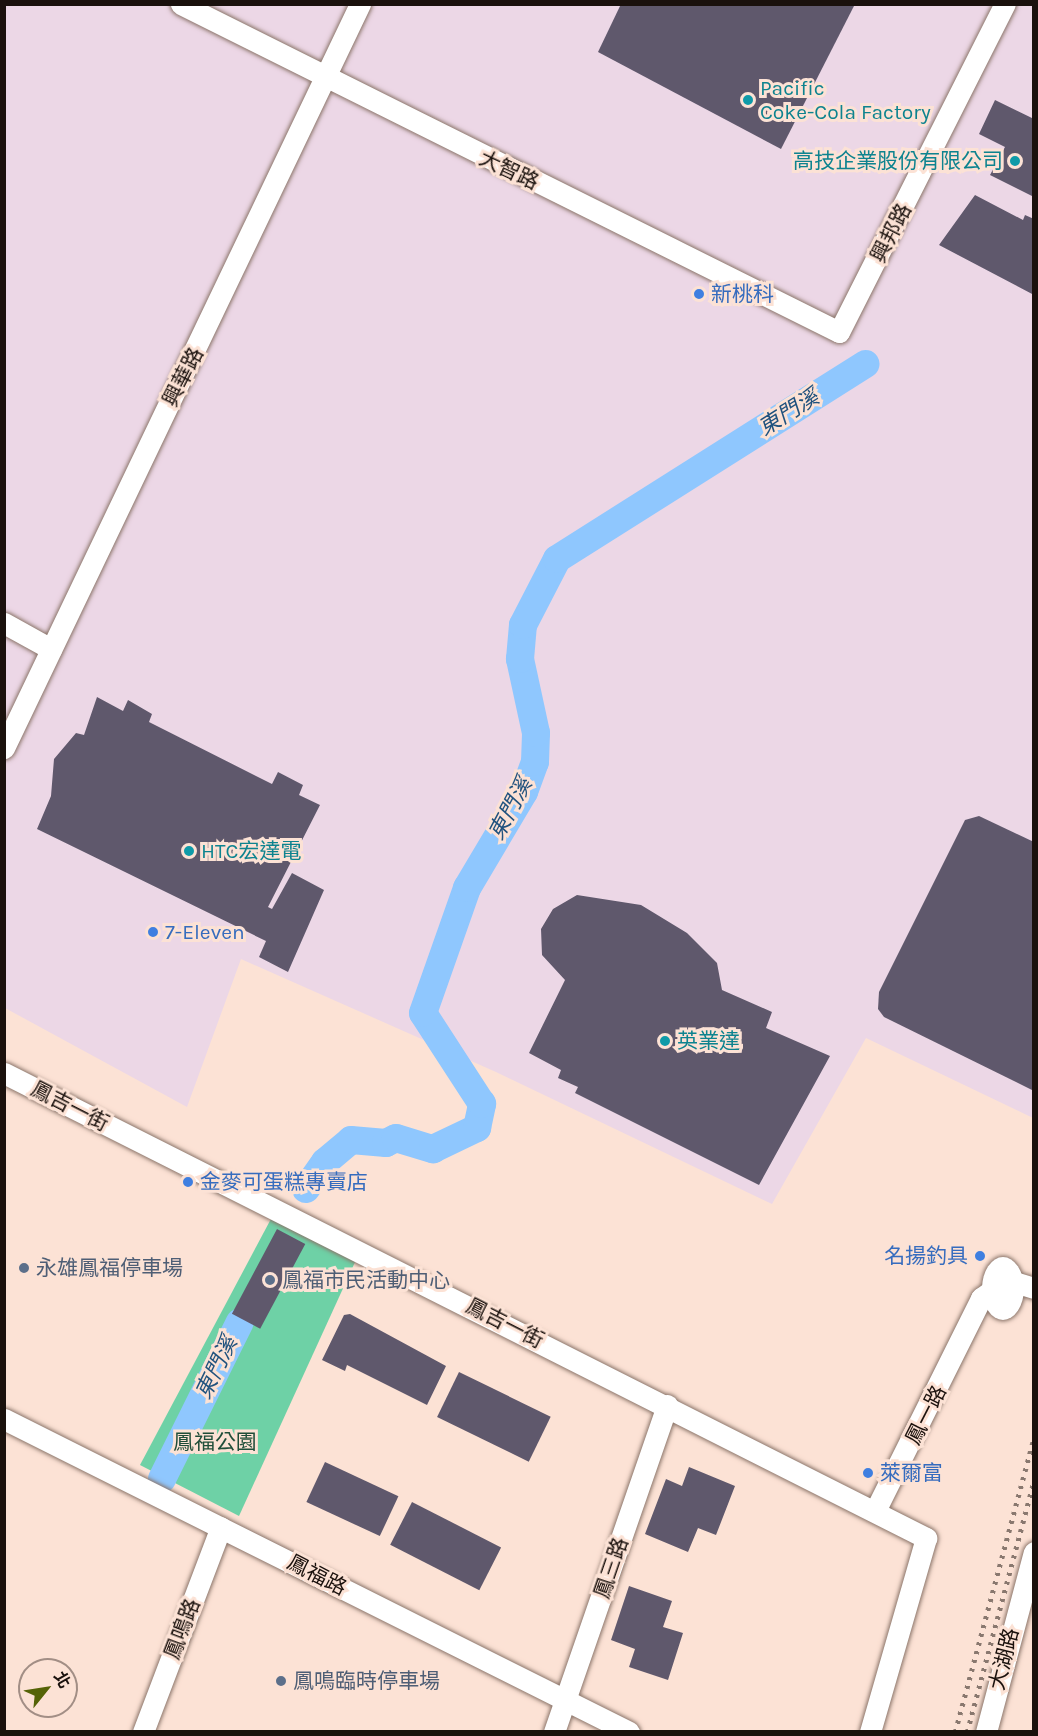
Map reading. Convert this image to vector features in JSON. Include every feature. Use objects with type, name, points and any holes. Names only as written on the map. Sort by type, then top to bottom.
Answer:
[{"type":"street","name":"大智路","points":[[181,4],[839,332]]},
{"type":"street","name":"興華路","points":[[4,748],[360,4]]},
{"type":"street","name":"興邦路","points":[[839,332],[1005,4]]},
{"type":"street","points":[[4,623],[51,649]]},
{"type":"street","name":"鳳吉一街","points":[[4,1073],[876,1509]]},
{"type":"street","name":"鳳一路","points":[[876,1509],[981,1298],[1004,1283],[1034,1288]]},
{"type":"street","name":"鳳三路","points":[[554,1731],[667,1405]]},
{"type":"street","name":"鳳福路","points":[[4,1419],[629,1731]]},
{"type":"street","points":[[870,1731],[926,1538],[876,1509]]},
{"type":"street","name":"鳳鳴路","points":[[143,1731],[221,1527]]},
{"type":"street","name":"大湖路","points":[[986,1731],[1034,1552]]},
{"type":"shaded area","points":[[4,5],[1033,5],[1033,1118],[866,1038],[772,1204],[496,1072],[241,959],[187,1107],[5,1008]]},
{"type":"green space","name":"鳳福公園","points":[[272,1217],[356,1260],[239,1516],[140,1465]]},
{"type":"building","name":"Pacific Coke-Cola Factory","points":[[621,4],[855,4],[781,149],[598,52]]},
{"type":"building","name":"高技企業股份有限公司","points":[[995,100],[1034,119],[1034,197],[990,175],[1005,147],[979,134]]},
{"type":"building","points":[[975,195],[1023,220],[1025,215],[1034,219],[1034,295],[939,245]]},
{"type":"building","name":"HTC宏達電","points":[[97,697],[123,711],[128,700],[152,714],[149,722],[272,784],[278,772],[303,785],[299,795],[320,805],[268,907],[272,909],[292,873],[324,890],[288,972],[259,957],[266,941],[37,829],[51,796],[54,759],[76,733],[84,735]]},
{"type":"building","points":[[979,816],[1034,842],[1034,1091],[884,1017],[878,1009],[879,992],[965,820]]},
{"type":"building","name":"英業達","points":[[577,895],[641,905],[687,933],[717,963],[722,990],[772,1012],[766,1028],[830,1056],[759,1185],[575,1093],[578,1087],[558,1078],[561,1070],[529,1053],[565,980],[542,955],[541,929],[553,909]]},
{"type":"building","name":"鳳福市民活動中心","points":[[277,1229],[305,1244],[260,1329],[232,1314]]},
{"type":"building","points":[[350,1314],[446,1366],[427,1405],[347,1365],[345,1371],[322,1360],[344,1315]]},
{"type":"building","points":[[459,1372],[551,1417],[529,1462],[437,1417]]},
{"type":"building","points":[[325,1462],[398,1496],[380,1536],[306,1502]]},
{"type":"building","points":[[689,1467],[735,1486],[716,1535],[698,1528],[688,1552],[645,1534],[666,1479],[682,1486]]},
{"type":"building","points":[[412,1502],[501,1547],[479,1590],[390,1545]]},
{"type":"building","points":[[629,1586],[672,1601],[663,1627],[683,1633],[668,1680],[629,1667],[635,1649],[611,1640]]},
{"type":"waterway","name":"東門溪","points":[[306,1189],[325,1162],[351,1140],[386,1143],[396,1138],[433,1149],[477,1128],[482,1104],[423,1013],[467,888],[524,792],[535,762],[536,733],[520,659],[523,625],[557,559],[866,364]]},
{"type":"waterway","name":"東門溪","points":[[162,1479],[240,1322]]},
{"type":"railway","points":[[955,1732],[1034,1437]]},
{"type":"railway","points":[[967,1732],[1034,1480]]},
{"type":"place","name":"Pacific Coke-Cola Factory","points":[[748,100]]},
{"type":"place","name":"高技企業股份有限公司","points":[[1015,161]]},
{"type":"place","name":"新桃科","points":[[699,294]]},
{"type":"place","name":"HTC宏達電","points":[[189,851]]},
{"type":"place","name":"7-Eleven","points":[[153,932]]},
{"type":"place","name":"英業達","points":[[665,1041]]},
{"type":"place","name":"金麥可蛋糕專賣店","points":[[188,1182]]},
{"type":"place","name":"名揚釣具","points":[[980,1256]]},
{"type":"place","name":"永雄鳳福停車場","points":[[24,1268]]},
{"type":"place","name":"鳳福市民活動中心","points":[[270,1280]]},
{"type":"place","name":"萊爾富","points":[[868,1473]]},
{"type":"place","name":"鳳鳴臨時停車場","points":[[281,1681]]}]
